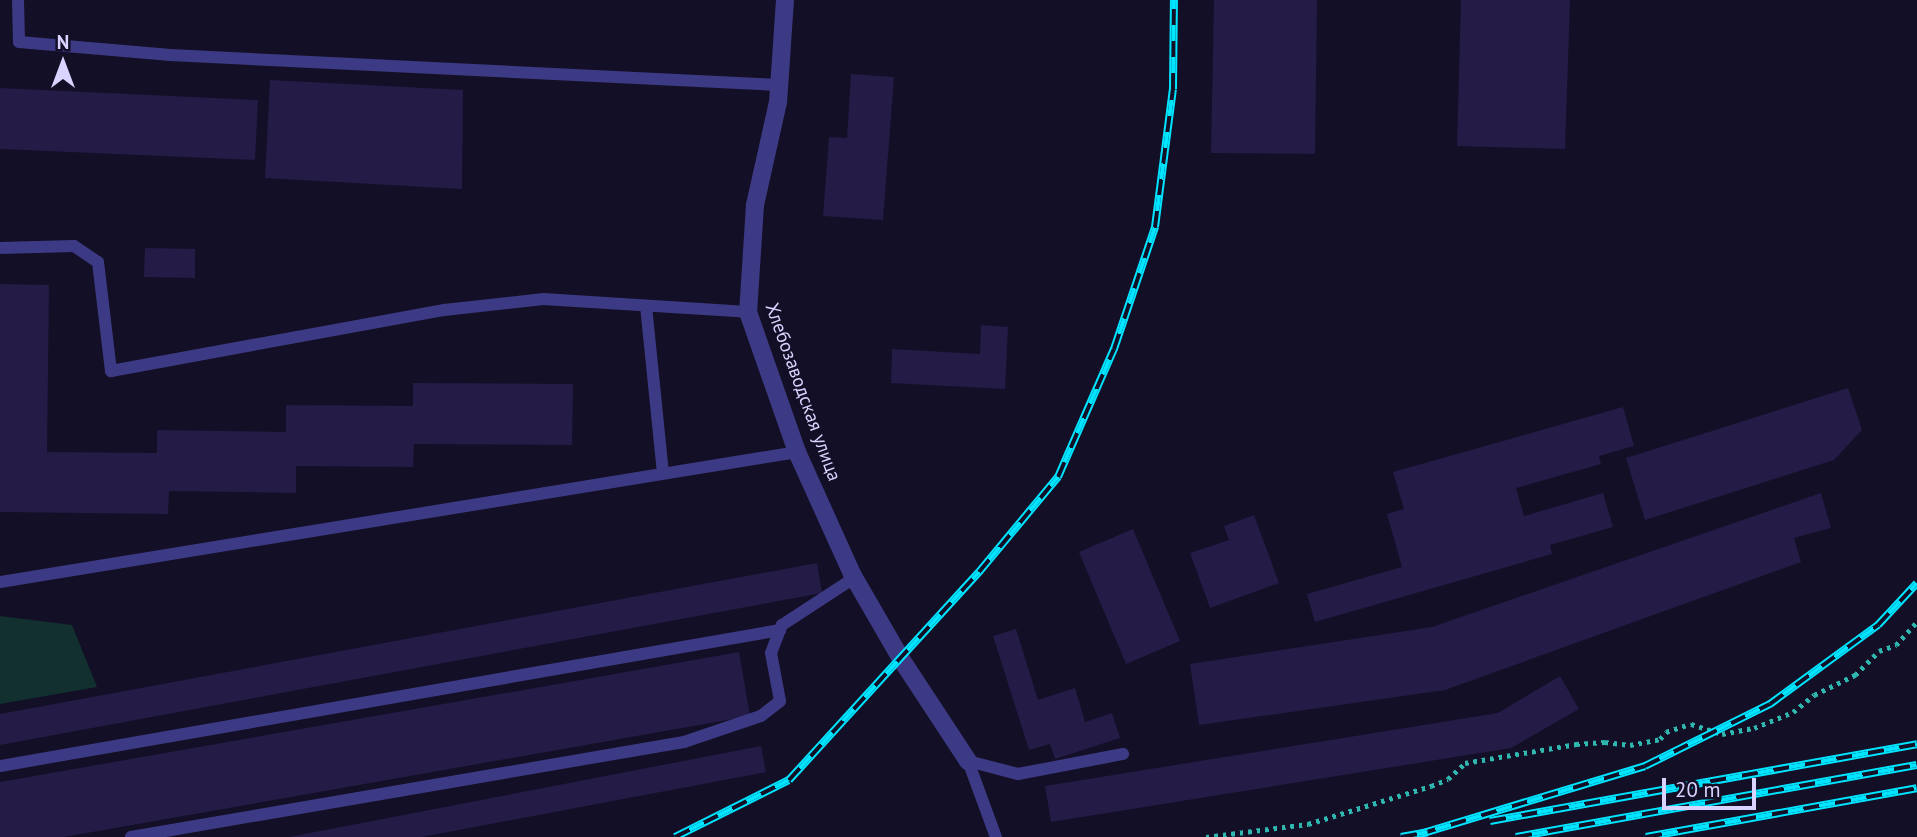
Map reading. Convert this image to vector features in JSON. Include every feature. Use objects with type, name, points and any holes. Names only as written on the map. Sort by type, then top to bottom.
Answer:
[{"type":"street","name":"Хлебозаводская улица","points":[[785,0],[779,85],[755,205],[748,312],[797,452],[854,578],[901,659],[968,761]]},
{"type":"lane","points":[[18,0],[19,42],[170,55],[779,85]]},
{"type":"lane","points":[[0,248],[74,246],[98,262],[111,371],[444,310],[543,299],[748,312]]},
{"type":"lane","points":[[646,306],[663,474]]},
{"type":"lane","points":[[0,582],[797,452]]},
{"type":"lane","points":[[131,837],[684,742],[761,716],[780,701],[771,653],[782,625],[854,578]]},
{"type":"lane","points":[[0,766],[779,630]]},
{"type":"lane","points":[[968,761],[1018,774],[1123,754]]},
{"type":"lane","points":[[968,761],[996,837]]},
{"type":"path","points":[[1206,837],[1308,824],[1431,786],[1448,779],[1465,763],[1576,744],[1605,742],[1630,745],[1660,739],[1666,732],[1691,724],[1722,734],[1754,728],[1793,712],[1814,695],[1855,675],[1879,651],[1896,645],[1917,622]]},
{"type":"green space","points":[[0,616],[72,625],[97,687],[0,704]]},
{"type":"building","points":[[1214,0],[1317,0],[1315,154],[1211,153]]},
{"type":"building","points":[[1461,0],[1570,0],[1565,149],[1457,146]]},
{"type":"building","points":[[851,74],[894,77],[883,220],[823,216],[829,137],[847,138]]},
{"type":"building","points":[[270,80],[463,90],[462,189],[265,178]]},
{"type":"building","points":[[0,88],[258,100],[255,160],[0,149]]},
{"type":"building","points":[[145,248],[195,249],[195,278],[144,277]]},
{"type":"building","points":[[0,284],[49,285],[47,452],[157,453],[157,430],[286,432],[286,405],[413,406],[413,383],[573,384],[572,445],[414,444],[413,467],[296,466],[296,493],[169,491],[168,514],[0,512]]},
{"type":"building","points":[[981,325],[1008,327],[1005,389],[891,383],[892,349],[980,354]]},
{"type":"building","points":[[1848,388],[1862,430],[1834,460],[1645,520],[1626,458]]},
{"type":"building","points":[[1623,407],[1634,446],[1599,456],[1601,464],[1516,488],[1524,516],[1603,493],[1613,527],[1550,545],[1552,554],[1315,622],[1307,594],[1402,567],[1387,514],[1404,509],[1393,472]]},
{"type":"building","points":[[1821,493],[1831,528],[1794,538],[1801,562],[1445,690],[1199,725],[1190,664],[1432,627]]},
{"type":"building","points":[[1254,515],[1279,583],[1210,608],[1190,553],[1229,540],[1224,526]]},
{"type":"building","points":[[1133,529],[1180,641],[1126,664],[1079,552]]},
{"type":"building","points":[[817,563],[822,593],[0,745],[0,714]]},
{"type":"building","points":[[1016,629],[1038,700],[1075,688],[1085,722],[1112,713],[1120,738],[1055,759],[1050,744],[1029,750],[993,636]]},
{"type":"building","points":[[739,652],[750,716],[64,837],[0,837],[0,782]]},
{"type":"building","points":[[1560,676],[1579,709],[1511,748],[1051,822],[1045,786],[1498,713]]},
{"type":"building","points":[[761,746],[766,772],[422,837],[289,837]]},
{"type":"railway","points":[[675,837],[789,780],[979,572],[1058,477],[1114,349],[1155,227],[1173,89],[1174,0]]},
{"type":"railway","points":[[1420,834],[1645,766],[1770,704],[1878,625],[1917,583]]},
{"type":"railway","points":[[1490,821],[1917,744]]},
{"type":"railway","points":[[1516,837],[1917,765]]},
{"type":"railway","points":[[1646,837],[1917,788]]},
{"type":"railway","points":[[1401,837],[1428,832]]}]
